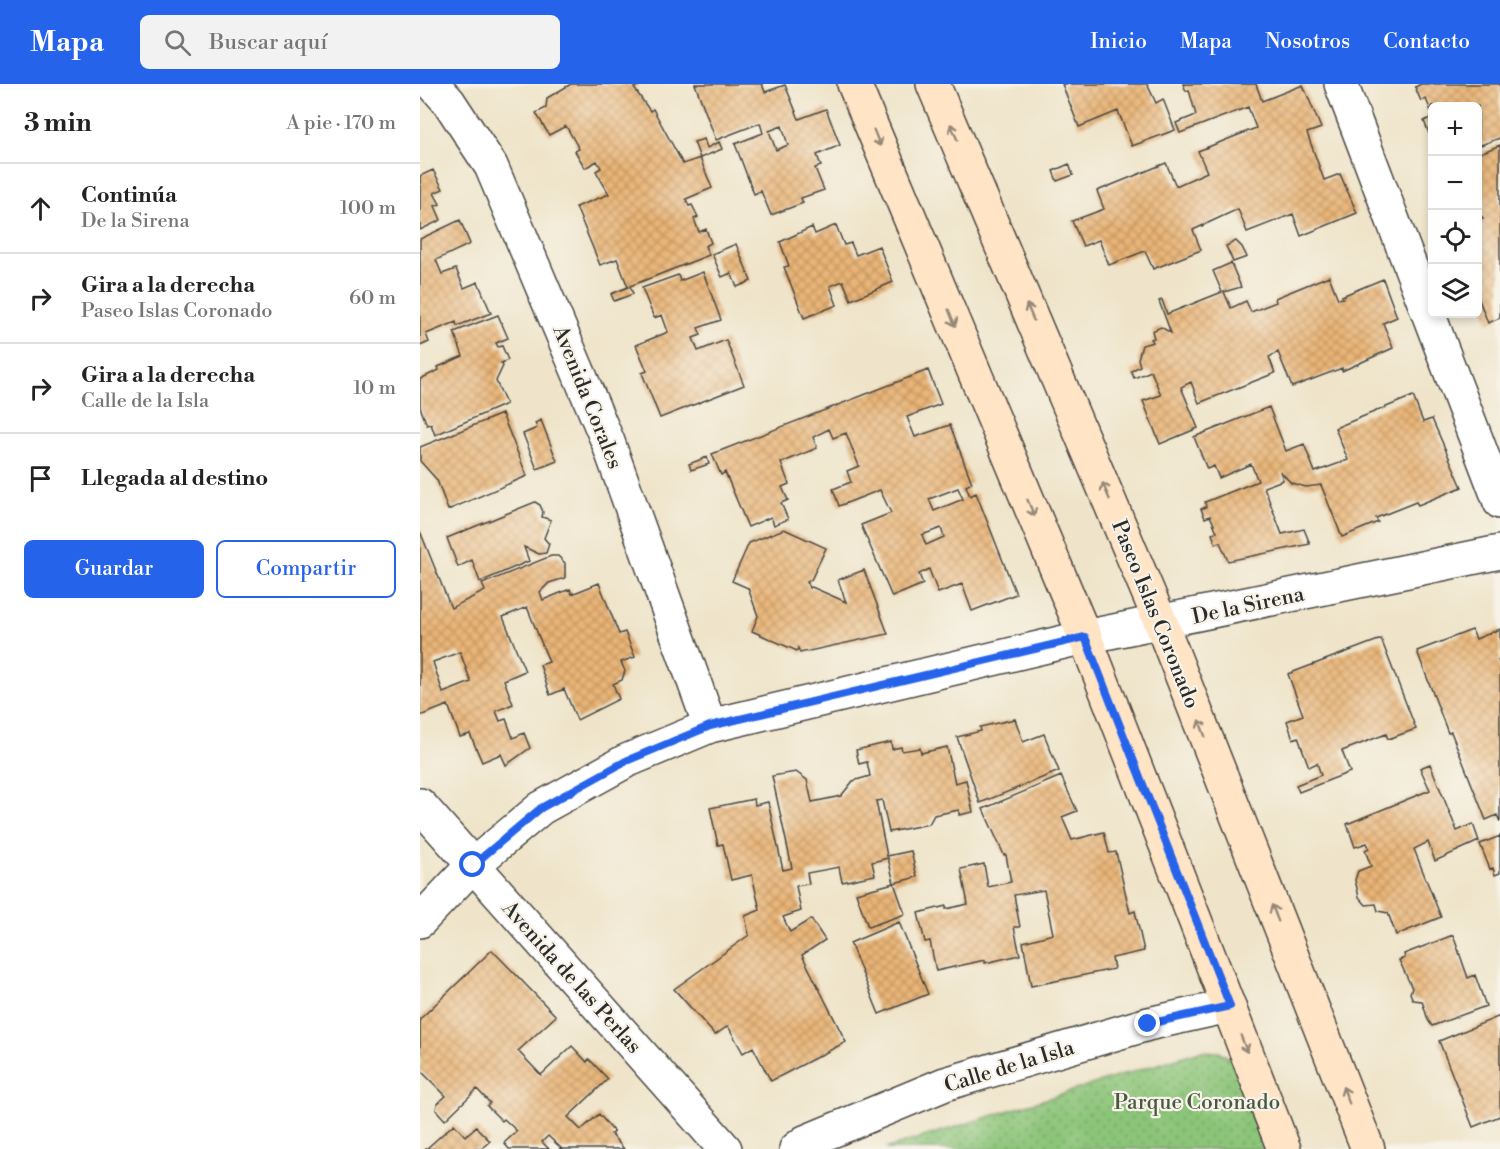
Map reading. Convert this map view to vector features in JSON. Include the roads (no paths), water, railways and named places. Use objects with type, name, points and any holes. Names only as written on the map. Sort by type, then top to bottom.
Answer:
[{"type":"street","name":"Avenida Corales","points":[[433,84],[449,102],[491,166],[608,442],[710,726]]},
{"type":"street","points":[[854,84],[1085,637],[1284,1149]]},
{"type":"street","name":"Paseo Islas Coronado","points":[[933,84],[1161,623],[1368,1149]]},
{"type":"street","points":[[1341,84],[1500,502]]},
{"type":"street","name":"De la Sirena","points":[[420,921],[473,865],[541,808],[626,761],[710,726],[1085,637],[1500,552]]},
{"type":"street","name":"Avenida de las Perlas","points":[[420,805],[725,1149]]},
{"type":"street","name":"Calle de la Isla","points":[[796,1149],[805,1142],[945,1084],[1148,1024],[1230,1006]]},
{"type":"park label","name":"Parque Coronado","points":[[1197,1102]]}]
